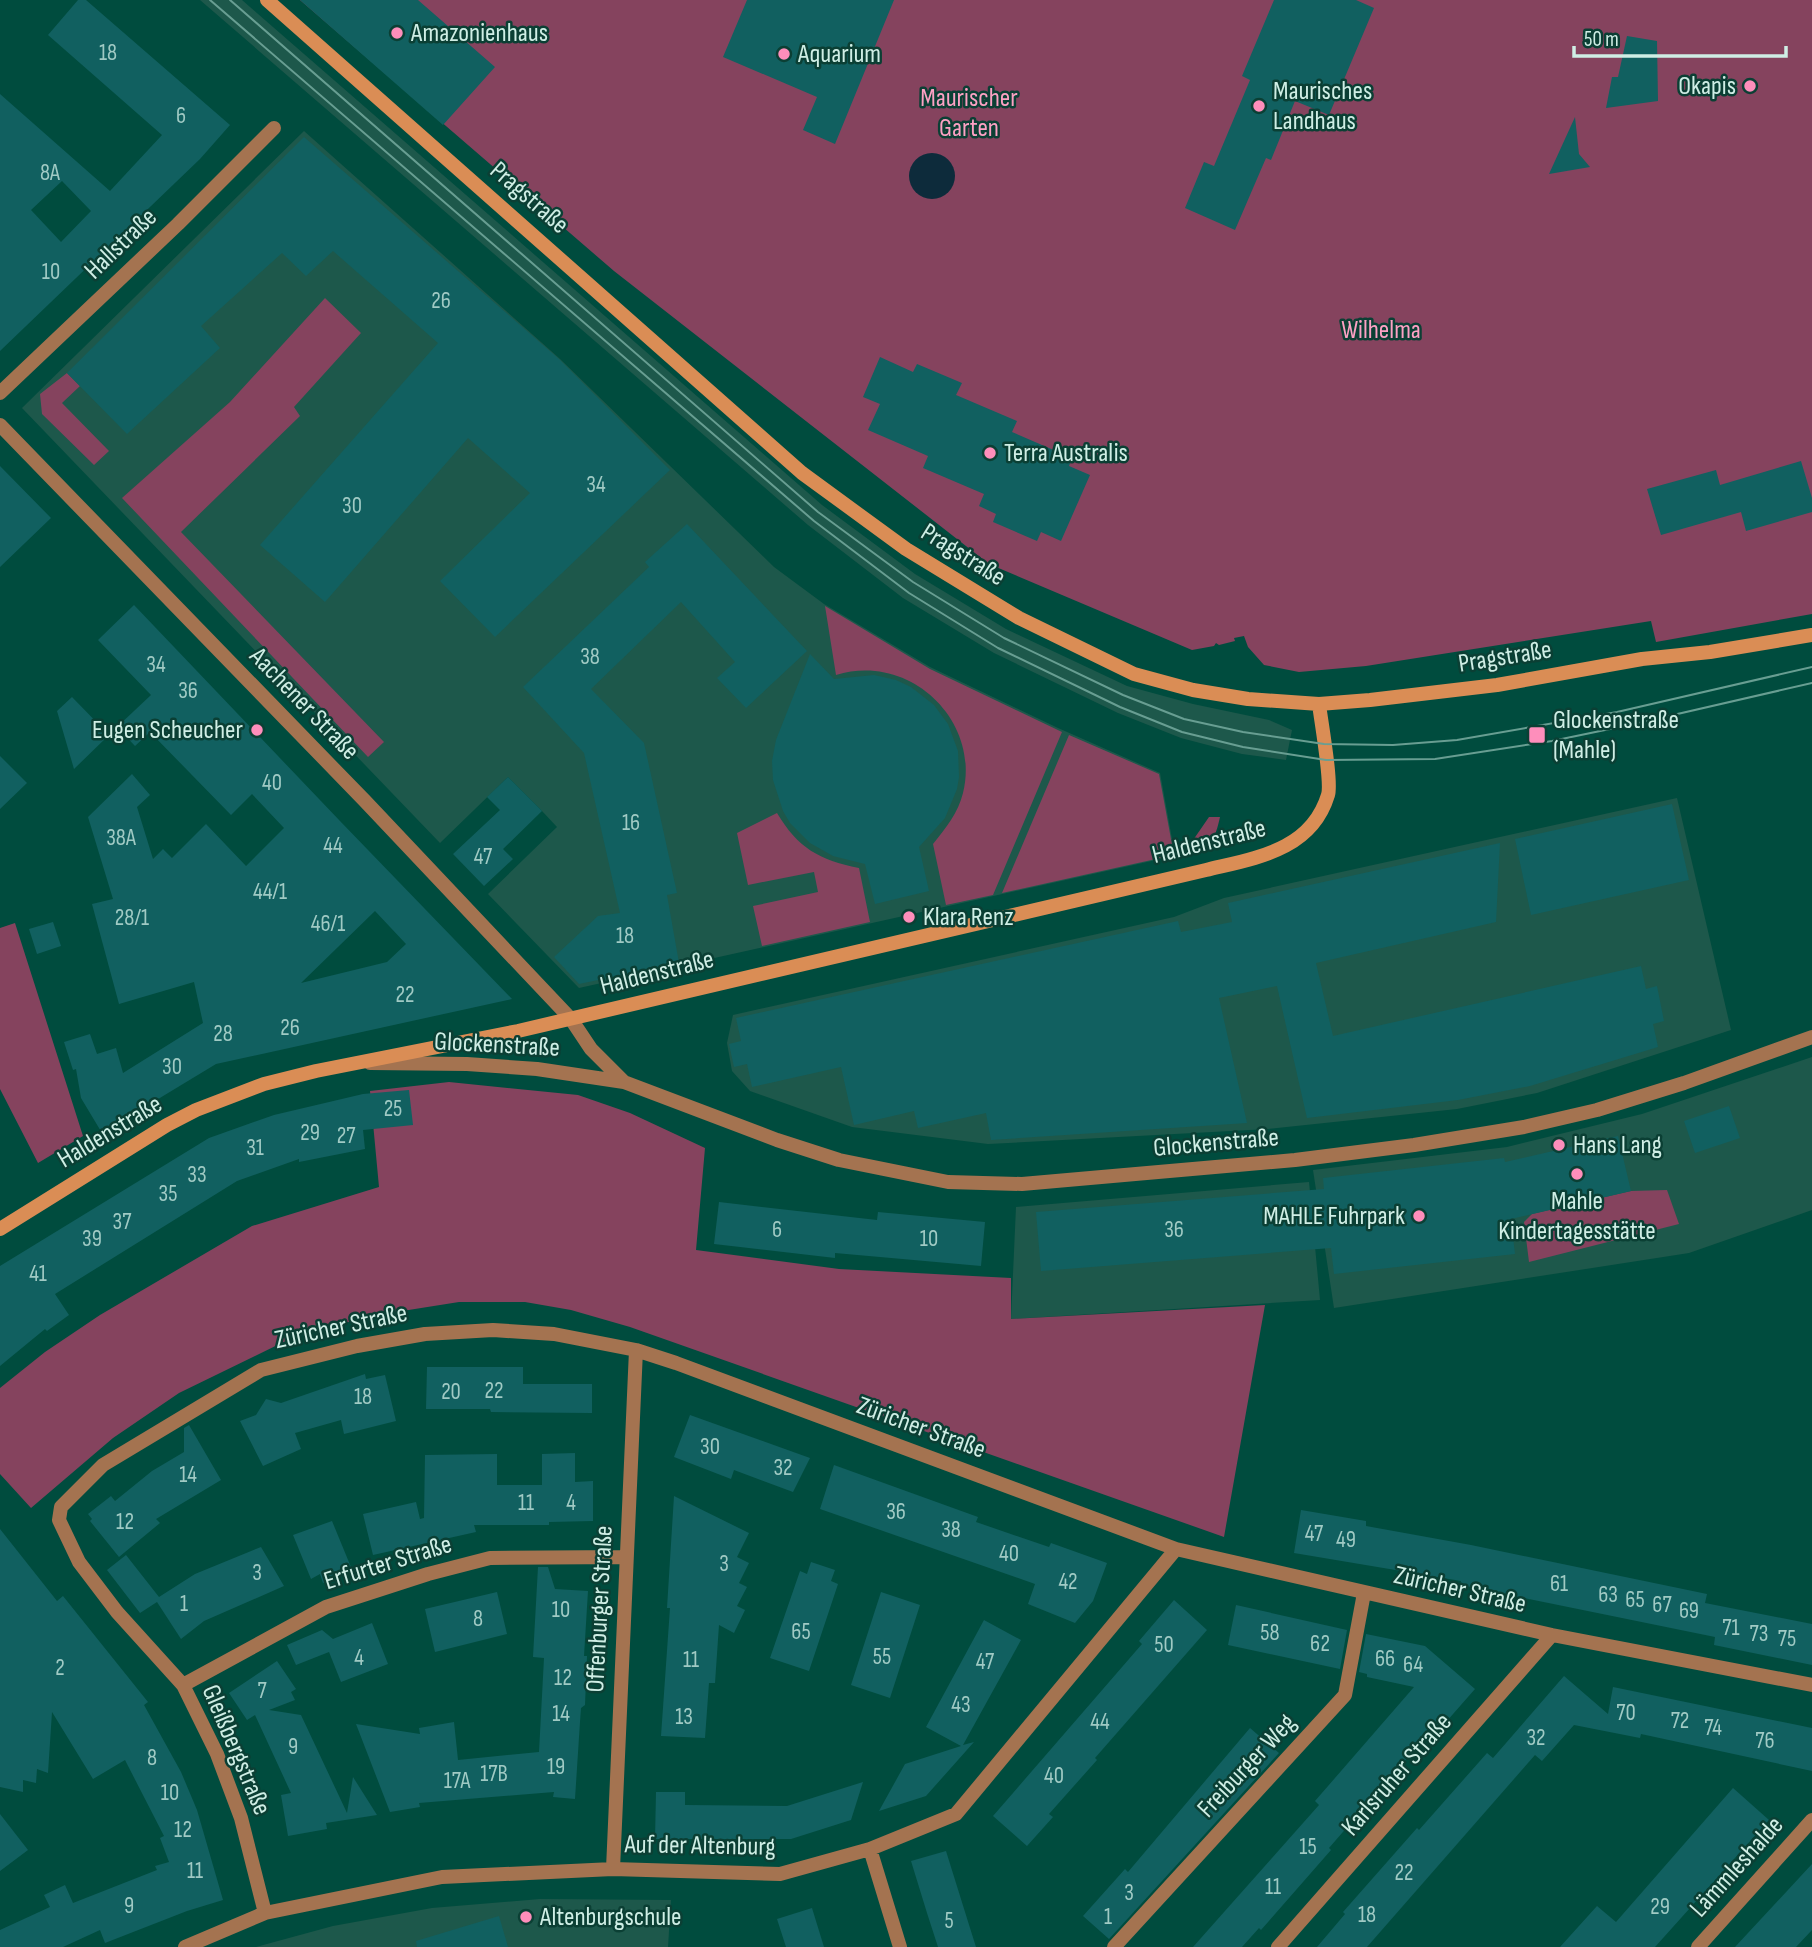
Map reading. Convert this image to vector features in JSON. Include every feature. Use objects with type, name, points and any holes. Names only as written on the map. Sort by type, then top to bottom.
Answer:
[{"type":"main road","name":"Pragstraße","points":[[267,0],[802,473],[906,549],[1019,618],[1134,674],[1215,694],[1319,704],[1497,685],[1642,659],[1710,652],[1812,635]]},
{"type":"main road","name":"Haldenstraße","points":[[0,1229],[167,1125],[196,1110],[264,1084],[571,1019],[915,939],[1285,848],[1316,818],[1329,793],[1319,704]]},
{"type":"street","name":"Hallstraße","points":[[0,393],[178,224],[274,128]]},
{"type":"street","name":"Aachener Straße","points":[[0,425],[365,801],[571,1019]]},
{"type":"street","name":"Glockenstraße","points":[[571,1019],[591,1049],[624,1083]]},
{"type":"street","name":"Glockenstraße","points":[[365,1063],[467,1064],[537,1069],[624,1083],[839,1160],[948,1182],[1022,1184],[1295,1160],[1414,1145],[1524,1127],[1597,1110],[1812,1037]]},
{"type":"street","name":"Züricher Straße","points":[[59,1520],[61,1507],[103,1465],[261,1370],[357,1346],[425,1334],[480,1330],[554,1334],[636,1350],[676,1363],[1176,1549],[1552,1635],[1812,1685]]},
{"type":"street","name":"Offenburger Straße","points":[[613,1869],[636,1350]]},
{"type":"street","name":"Gleißbergstraße","points":[[59,1520],[79,1562],[117,1612],[183,1685],[217,1754],[241,1818],[265,1913]]},
{"type":"street","name":"Auf der Altenburg","points":[[185,1947],[265,1913],[442,1877],[613,1869],[780,1874],[870,1849],[956,1814],[1176,1549]]},
{"type":"street","name":"Erfurter Straße","points":[[183,1685],[326,1607],[428,1574],[490,1558],[626,1557]]},
{"type":"street","name":"Freiburger Weg","points":[[1114,1947],[1345,1695],[1364,1593]]},
{"type":"street","name":"Karlsruher Straße","points":[[1278,1947],[1552,1635]]},
{"type":"street","name":"Lämmleshalde","points":[[1698,1947],[1812,1820]]},
{"type":"street","points":[[870,1849],[900,1947]]},
{"type":"shaded area","points":[[200,0],[242,0],[822,505],[915,574],[1006,629],[1127,686],[1193,704],[1269,720],[1292,730],[1286,760],[1242,754],[1181,738],[1118,713],[994,653],[903,598],[808,525]]},
{"type":"shaded area","points":[[304,131],[560,359],[774,567],[824,604],[930,667],[1160,773],[1174,850],[1165,858],[579,988],[488,894],[557,827],[542,811],[508,777],[440,843],[22,408]]},
{"type":"shaded area","points":[[932,153],[948,160],[955,176],[948,192],[932,199],[916,192],[909,176],[916,160]]},
{"type":"shaded area","points":[[1677,798],[1731,1030],[1537,1093],[1457,1109],[1268,1129],[988,1144],[852,1127],[750,1091],[732,1071],[727,1043],[733,1015],[1174,917],[1224,898]]},
{"type":"shaded area","points":[[1812,1057],[1812,1210],[1689,1253],[1334,1308],[1313,1170],[1507,1147],[1642,1114]]},
{"type":"shaded area","points":[[1309,1182],[1320,1300],[1011,1319],[1016,1207]]},
{"type":"shaded area","name":"Altenburgschule","points":[[540,1899],[671,1900],[668,1947],[256,1947],[333,1926],[432,1908]]},
{"type":"green space","name":"Wilhelma","points":[[300,0],[1812,0],[1812,614],[1656,642],[1651,621],[1366,666],[1299,672],[1264,665],[1248,647],[1244,636],[1234,638],[1235,641],[1192,650],[989,564],[614,271]]},
{"type":"green space","points":[[325,298],[361,333],[294,407],[300,416],[181,532],[384,742],[368,757],[122,498],[230,402]]},
{"type":"green space","points":[[67,373],[80,386],[62,403],[109,451],[94,465],[42,414],[40,394]]},
{"type":"green space","points":[[825,606],[930,669],[1062,732],[993,895],[946,905],[933,844],[958,807],[963,793],[966,766],[961,740],[950,717],[933,698],[913,683],[889,673],[863,670],[836,675]]},
{"type":"green space","points":[[1069,735],[1159,774],[1173,850],[1165,857],[1002,893]]},
{"type":"green space","points":[[777,813],[793,835],[811,851],[832,861],[859,868],[870,922],[762,946],[753,906],[818,892],[814,872],[748,885],[737,833]]},
{"type":"green space","points":[[1209,817],[1220,817],[1214,837],[1207,845],[1189,853],[1189,846]]},
{"type":"green space","points":[[15,923],[83,1136],[38,1163],[0,1089],[0,928]]},
{"type":"green space","points":[[449,1082],[578,1095],[630,1113],[705,1148],[696,1250],[839,1269],[1011,1278],[1011,1319],[1265,1305],[1224,1537],[630,1327],[571,1310],[525,1302],[459,1302],[377,1315],[300,1334],[179,1393],[113,1438],[31,1508],[0,1474],[0,1388],[45,1352],[100,1315],[252,1226],[379,1187],[370,1091]]},
{"type":"green space","points":[[1667,1190],[1679,1224],[1529,1262],[1524,1222],[1532,1214],[1631,1191]]},
{"type":"building","points":[[78,0],[86,0],[230,125],[200,159],[0,351],[0,94],[110,191],[162,135],[48,35]],"holes":[[[62,181],[91,211],[61,242],[31,210]]]},
{"type":"building","name":"Amazonienhaus","points":[[300,0],[418,0],[495,67],[443,125]]},
{"type":"building","name":"Aquarium","points":[[747,0],[894,0],[835,144],[803,130],[817,97],[723,57]]},
{"type":"building","name":"Maurisches Landhaus","points":[[1274,0],[1356,0],[1374,8],[1329,115],[1295,101],[1271,160],[1266,158],[1235,230],[1185,208],[1204,162],[1214,166],[1250,80],[1242,76]]},
{"type":"building","points":[[1627,36],[1657,41],[1658,101],[1606,108],[1612,77],[1618,77]]},
{"type":"building","points":[[1575,117],[1579,154],[1590,167],[1549,174]]},
{"type":"building","points":[[304,137],[559,359],[670,470],[495,637],[440,581],[530,493],[468,438],[325,602],[260,545],[438,343],[333,251],[306,276],[282,253],[201,326],[220,348],[127,434],[67,373]]},
{"type":"building","name":"Terra Australis","points":[[880,357],[913,372],[917,364],[962,383],[956,395],[1017,421],[1012,432],[1072,458],[1069,466],[1090,475],[1061,541],[1041,532],[1037,541],[993,522],[996,514],[979,506],[984,494],[923,468],[928,456],[868,430],[880,404],[863,397]]},
{"type":"building","points":[[1801,461],[1812,498],[1812,512],[1746,531],[1741,512],[1661,535],[1647,489],[1716,470],[1720,485]]},
{"type":"building","points":[[0,466],[51,518],[0,567]]},
{"type":"building","points":[[687,524],[807,651],[746,708],[717,678],[735,662],[681,602],[591,689],[644,743],[677,893],[667,895],[679,963],[579,984],[554,957],[598,916],[620,913],[584,753],[523,687],[649,567],[645,562]]},
{"type":"building","points":[[134,605],[512,999],[216,1064],[102,1133],[81,1098],[76,1069],[73,1070],[64,1042],[90,1034],[97,1054],[116,1048],[123,1073],[203,1023],[194,982],[119,1004],[92,904],[113,899],[88,817],[132,774],[150,795],[137,807],[153,859],[163,849],[172,858],[206,824],[246,866],[284,828],[252,794],[231,815],[150,732],[135,746],[117,727],[151,695],[98,640]],"holes":[[[375,911],[406,944],[387,962],[301,983]]]},
{"type":"building","points":[[810,654],[834,679],[874,675],[911,687],[934,705],[948,724],[958,751],[959,777],[945,818],[919,847],[929,891],[875,904],[865,864],[833,856],[810,843],[790,823],[783,811],[773,780],[772,761],[776,740]]},
{"type":"building","points":[[72,697],[109,735],[74,769],[57,711]]},
{"type":"building","points":[[0,756],[27,783],[0,809]]},
{"type":"building","points":[[508,777],[542,811],[503,849],[513,859],[484,886],[453,854],[500,810],[487,797]]},
{"type":"building","points":[[1672,804],[1689,880],[1531,915],[1515,839]]},
{"type":"building","points":[[1500,843],[1496,922],[1316,963],[1333,1036],[1641,966],[1646,989],[1657,986],[1664,1021],[1653,1024],[1658,1047],[1530,1086],[1458,1100],[1307,1118],[1277,986],[1219,998],[1247,1123],[991,1140],[986,1113],[918,1128],[914,1111],[854,1125],[841,1067],[752,1087],[747,1064],[734,1067],[729,1044],[741,1041],[736,1018],[1178,921],[1181,932],[1232,922],[1228,903]]},
{"type":"building","points":[[53,922],[61,946],[37,954],[29,929]]},
{"type":"building","points":[[409,1090],[413,1125],[363,1130],[365,1149],[299,1162],[299,1159],[237,1181],[55,1294],[69,1315],[47,1331],[45,1329],[0,1366],[0,1266],[209,1138],[274,1115],[363,1094]]},
{"type":"building","points":[[1729,1106],[1740,1138],[1695,1153],[1684,1121]]},
{"type":"building","points":[[1618,1136],[1631,1191],[1511,1219],[1515,1254],[1334,1274],[1331,1248],[1041,1271],[1036,1212],[1324,1189],[1323,1178],[1504,1158],[1505,1162]]},
{"type":"building","points":[[719,1202],[877,1220],[878,1212],[985,1222],[981,1266],[835,1253],[835,1258],[714,1244]]},
{"type":"building","points":[[427,1367],[523,1367],[523,1384],[592,1384],[592,1413],[426,1409]]},
{"type":"building","points":[[365,1374],[366,1379],[385,1375],[396,1421],[344,1434],[341,1420],[295,1433],[301,1449],[263,1466],[240,1421],[256,1415],[266,1399],[281,1403]]},
{"type":"building","points":[[690,1415],[810,1458],[793,1492],[734,1470],[731,1479],[674,1457]]},
{"type":"building","points":[[189,1425],[221,1480],[156,1519],[160,1523],[119,1557],[90,1521],[92,1519],[88,1514],[111,1496],[115,1501],[152,1471],[184,1452],[184,1428]]},
{"type":"building","points":[[575,1453],[575,1482],[593,1481],[593,1521],[549,1522],[549,1525],[474,1525],[476,1532],[373,1555],[363,1514],[416,1502],[420,1519],[424,1518],[425,1455],[497,1454],[497,1485],[542,1485],[542,1454]]},
{"type":"building","points":[[834,1465],[978,1517],[976,1522],[1049,1547],[1051,1543],[1107,1563],[1093,1601],[1075,1623],[1028,1604],[1035,1584],[820,1509]]},
{"type":"building","points":[[674,1496],[749,1533],[737,1557],[749,1563],[739,1583],[747,1587],[737,1606],[745,1610],[734,1633],[719,1625],[715,1683],[709,1683],[705,1738],[661,1736]]},
{"type":"building","points":[[1301,1510],[1366,1521],[1366,1526],[1707,1594],[1705,1603],[1812,1624],[1812,1665],[1714,1645],[1715,1637],[1460,1585],[1461,1581],[1294,1553]]},
{"type":"building","points":[[332,1521],[353,1572],[323,1583],[320,1574],[311,1579],[293,1535]]},
{"type":"building","points":[[0,1529],[57,1601],[63,1596],[148,1702],[144,1705],[181,1772],[197,1810],[223,1900],[105,1943],[100,1930],[63,1947],[0,1947],[0,1930],[50,1907],[44,1895],[65,1885],[73,1903],[157,1870],[155,1866],[169,1862],[160,1838],[164,1836],[125,1760],[93,1779],[52,1712],[48,1773],[37,1769],[36,1783],[23,1780],[23,1792],[0,1787]]},
{"type":"building","points":[[261,1547],[284,1586],[204,1621],[181,1639],[157,1602],[140,1613],[107,1570],[126,1555],[159,1597],[195,1574]]},
{"type":"building","points":[[811,1562],[835,1570],[831,1581],[838,1584],[809,1671],[770,1658],[800,1571],[807,1574]]},
{"type":"building","points":[[538,1567],[548,1567],[555,1589],[588,1591],[584,1656],[587,1656],[585,1705],[581,1708],[575,1799],[553,1797],[554,1792],[419,1803],[420,1807],[390,1812],[356,1724],[420,1734],[419,1728],[454,1722],[458,1760],[539,1752],[544,1658],[533,1657]]},
{"type":"building","points":[[497,1592],[507,1634],[435,1652],[425,1609]]},
{"type":"building","points":[[881,1592],[920,1605],[890,1698],[851,1685]]},
{"type":"building","points":[[1174,1600],[1207,1630],[1095,1758],[1097,1760],[1049,1814],[1053,1817],[1027,1846],[993,1816],[1142,1644],[1139,1641]]},
{"type":"building","points":[[1236,1605],[1347,1630],[1340,1669],[1228,1645]]},
{"type":"building","points":[[984,1620],[1021,1640],[963,1745],[974,1742],[926,1796],[879,1811],[905,1764],[961,1746],[926,1727]]},
{"type":"building","points":[[372,1623],[388,1664],[341,1682],[329,1652],[296,1665],[287,1645],[322,1630],[333,1639]]},
{"type":"building","points":[[1366,1634],[1425,1646],[1475,1689],[1439,1730],[1435,1726],[1261,1930],[1259,1928],[1242,1947],[1193,1947],[1319,1805],[1315,1801],[1414,1687],[1367,1677],[1367,1674],[1359,1672]]},
{"type":"building","points":[[277,1661],[296,1689],[291,1692],[295,1700],[269,1710],[301,1715],[347,1813],[353,1777],[377,1815],[326,1823],[327,1829],[288,1836],[281,1795],[291,1793],[255,1715],[247,1720],[229,1693]]},
{"type":"building","points":[[1564,1676],[1608,1714],[1613,1687],[1812,1728],[1812,1771],[1641,1734],[1640,1738],[1574,1725],[1542,1761],[1535,1755],[1367,1947],[1317,1947],[1345,1914],[1343,1912],[1417,1828],[1419,1830],[1487,1753],[1493,1758]]},
{"type":"building","points":[[1250,1728],[1279,1753],[1109,1939],[1083,1916],[1125,1869],[1128,1872]]},
{"type":"building","points":[[863,1782],[851,1820],[791,1839],[655,1839],[656,1792],[685,1792],[685,1805],[787,1806]]},
{"type":"building","points":[[1733,1788],[1769,1820],[1655,1947],[1560,1947],[1597,1906],[1616,1922]]},
{"type":"building","points":[[0,1814],[28,1850],[0,1871]]},
{"type":"building","points":[[946,1851],[976,1947],[938,1947],[927,1913],[911,1861]]},
{"type":"building","points":[[1812,1864],[1812,1930],[1796,1947],[1735,1947]]},
{"type":"building","points":[[812,1908],[824,1947],[786,1947],[777,1919]]},
{"type":"building","points":[[499,1916],[508,1947],[417,1947],[416,1941]]},
{"type":"tram line","points":[[210,0],[814,521],[909,593],[998,648],[1120,707],[1182,732],[1243,747],[1326,760],[1435,759],[1552,741],[1812,683]]},
{"type":"tram line","points":[[230,0],[818,512],[913,582],[1004,638],[1123,695],[1184,719],[1243,732],[1324,744],[1393,745],[1457,740],[1617,712],[1812,667]]},
{"type":"place","name":"Amazonienhaus","points":[[397,33]]},
{"type":"place","name":"Aquarium","points":[[784,54]]},
{"type":"place","name":"Okapis","points":[[1750,86]]},
{"type":"place","name":"Maurisches Landhaus","points":[[1259,106]]},
{"type":"place","name":"Terra Australis","points":[[990,453]]},
{"type":"place","name":"Eugen Scheucher","points":[[257,730]]},
{"type":"place","name":"Glockenstraße (Mahle)","points":[[1537,735]]},
{"type":"place","name":"Klara Renz","points":[[909,917]]},
{"type":"place","name":"Hans Lang","points":[[1559,1145]]},
{"type":"place","name":"Mahle Kindertagesstätte","points":[[1577,1174]]},
{"type":"place","name":"MAHLE Fuhrpark","points":[[1419,1216]]},
{"type":"place","name":"Altenburgschule","points":[[526,1917]]},
{"type":"park label","name":"Maurischer Garten","points":[[969,113]]}]
